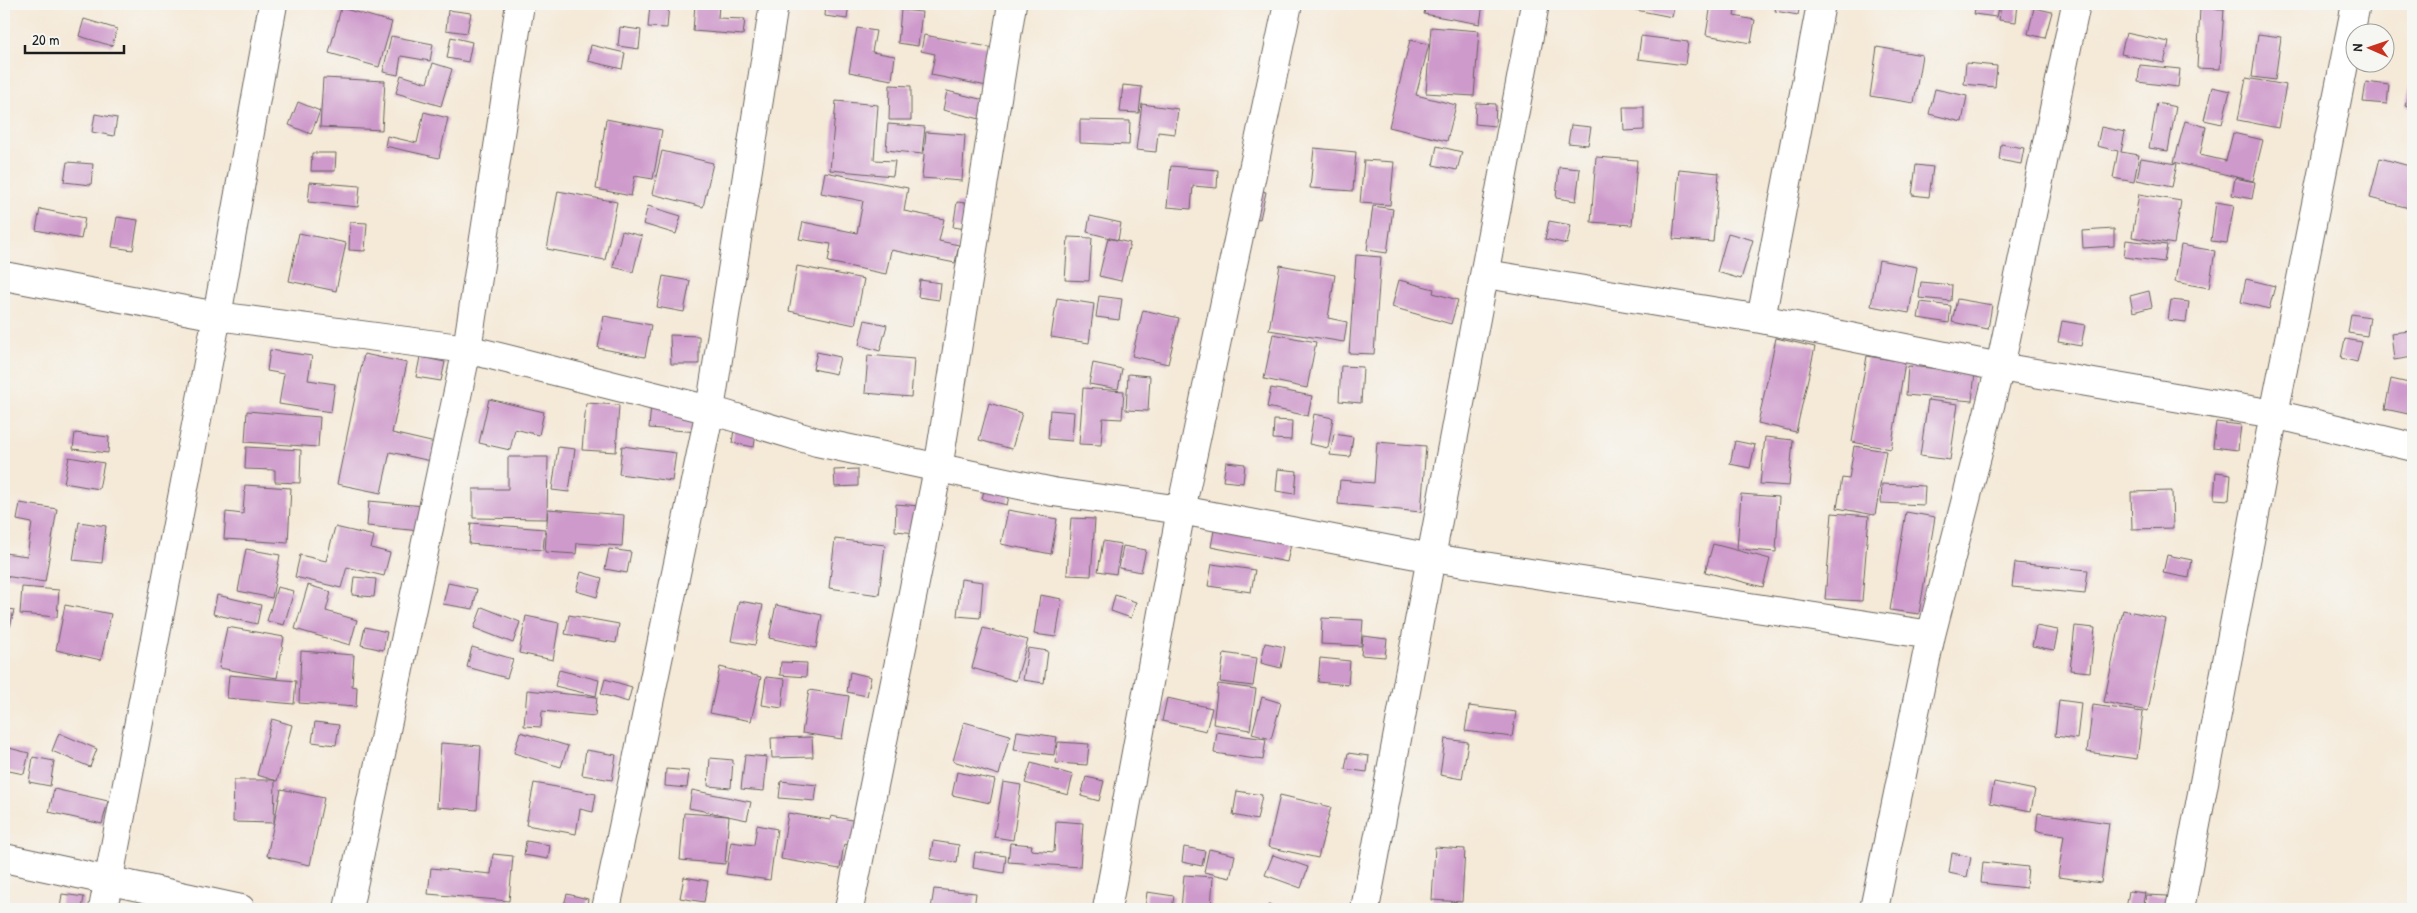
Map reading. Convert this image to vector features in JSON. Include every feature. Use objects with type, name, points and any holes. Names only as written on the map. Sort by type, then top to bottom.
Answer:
[{"type":"street","points":[[103,909],[218,316],[273,4]]},
{"type":"street","points":[[348,909],[467,349],[520,4]]},
{"type":"street","points":[[606,909],[710,410],[774,4]]},
{"type":"street","points":[[849,909],[938,470],[1012,4]]},
{"type":"street","points":[[1107,909],[1181,510],[1288,4]]},
{"type":"street","points":[[1365,909],[1486,274],[1535,4]]},
{"type":"street","points":[[1761,319],[1821,4]]},
{"type":"street","points":[[1874,909],[1931,636],[2000,367],[2076,4]]},
{"type":"street","points":[[2180,909],[2274,414],[2356,4]]},
{"type":"street","points":[[1486,274],[1761,319],[2000,367],[2274,414],[2413,446]]},
{"type":"street","points":[[4,276],[218,316],[467,349],[710,410],[817,442],[938,470],[1053,492],[1181,510],[1432,558],[1931,636]]},
{"type":"street","points":[[4,858],[241,909]]},
{"type":"building","points":[[650,4],[669,4],[667,28],[648,27]]},
{"type":"building","points":[[695,4],[719,4],[718,18],[745,19],[743,35],[693,31]]},
{"type":"building","points":[[826,4],[849,4],[847,19],[825,16]]},
{"type":"building","points":[[1426,4],[1483,4],[1480,24],[1424,14]]},
{"type":"building","points":[[1632,4],[1675,4],[1672,17],[1631,9]]},
{"type":"building","points":[[1711,4],[1736,4],[1734,16],[1755,20],[1751,43],[1706,35]]},
{"type":"building","points":[[1777,4],[1800,4],[1798,15],[1775,11]]},
{"type":"building","points":[[1976,4],[1999,4],[1996,17],[1974,14]]},
{"type":"building","points":[[2001,4],[2018,4],[2016,22],[1999,20]]},
{"type":"building","points":[[341,8],[392,22],[379,67],[329,53]]},
{"type":"building","points":[[2034,8],[2052,12],[2045,38],[2028,34]]},
{"type":"building","points":[[2200,8],[2224,9],[2220,69],[2197,68]]},
{"type":"building","points":[[448,10],[471,13],[467,33],[446,30]]},
{"type":"building","points":[[901,10],[922,12],[918,46],[898,43]]},
{"type":"building","points":[[84,19],[117,29],[112,46],[79,36]]},
{"type":"building","points":[[620,27],[641,30],[639,49],[618,46]]},
{"type":"building","points":[[1431,27],[1479,31],[1474,96],[1426,93]]},
{"type":"building","points":[[857,28],[876,31],[872,52],[895,56],[892,80],[849,72]]},
{"type":"building","points":[[2126,33],[2169,42],[2164,63],[2121,54]]},
{"type":"building","points":[[2258,34],[2281,37],[2275,80],[2252,77]]},
{"type":"building","points":[[924,35],[994,48],[987,86],[931,75],[935,54],[921,51]]},
{"type":"building","points":[[391,36],[433,44],[430,61],[401,56],[398,75],[383,72]]},
{"type":"building","points":[[1641,36],[1688,42],[1685,65],[1638,59]]},
{"type":"building","points":[[451,37],[472,42],[468,62],[447,58]]},
{"type":"building","points":[[1410,40],[1429,44],[1416,95],[1456,105],[1447,141],[1389,127]]},
{"type":"building","points":[[591,45],[625,53],[622,69],[588,61]]},
{"type":"building","points":[[1877,47],[1922,55],[1914,103],[1870,96]]},
{"type":"building","points":[[433,63],[452,69],[441,106],[396,93],[401,75],[427,83]]},
{"type":"building","points":[[1966,63],[1997,66],[1995,87],[1964,84]]},
{"type":"building","points":[[2140,65],[2180,69],[2178,87],[2138,82]]},
{"type":"building","points":[[2413,77],[2413,108],[2405,106]]},
{"type":"building","points":[[323,78],[385,81],[382,130],[320,127]]},
{"type":"building","points":[[2246,78],[2286,85],[2278,128],[2238,120]]},
{"type":"building","points":[[2366,82],[2389,85],[2387,104],[2363,102]]},
{"type":"building","points":[[890,85],[911,86],[911,120],[889,120]]},
{"type":"building","points":[[1123,85],[1142,87],[1139,113],[1120,112]]},
{"type":"building","points":[[2212,87],[2230,91],[2222,124],[2204,120]]},
{"type":"building","points":[[1935,89],[1967,96],[1962,122],[1929,114]]},
{"type":"building","points":[[947,91],[984,100],[980,119],[943,110]]},
{"type":"building","points":[[836,101],[878,105],[874,160],[895,161],[893,176],[830,170]]},
{"type":"building","points":[[298,102],[320,111],[311,134],[289,125]]},
{"type":"building","points":[[1476,103],[1496,104],[1495,126],[1475,124]]},
{"type":"building","points":[[2157,103],[2176,107],[2168,151],[2149,148]]},
{"type":"building","points":[[1142,104],[1178,109],[1175,134],[1158,132],[1156,152],[1136,150]]},
{"type":"building","points":[[1623,107],[1644,107],[1644,130],[1624,131]]},
{"type":"building","points":[[424,112],[448,118],[439,158],[385,146],[387,136],[417,143]]},
{"type":"building","points":[[95,114],[117,118],[114,136],[92,132]]},
{"type":"building","points":[[606,119],[662,130],[653,179],[635,176],[631,196],[596,189]]},
{"type":"building","points":[[1080,120],[1130,121],[1129,145],[1080,143]]},
{"type":"building","points":[[2185,121],[2206,127],[2200,155],[2226,161],[2233,133],[2263,140],[2253,181],[2174,162]]},
{"type":"building","points":[[888,124],[925,127],[922,154],[886,150]]},
{"type":"building","points":[[1571,125],[1591,127],[1588,145],[1568,143]]},
{"type":"building","points":[[2101,127],[2125,132],[2121,152],[2139,155],[2134,182],[2113,178],[2118,151],[2097,146]]},
{"type":"building","points":[[926,132],[965,135],[962,181],[922,178]]},
{"type":"building","points":[[2001,144],[2024,148],[2021,164],[1999,160]]},
{"type":"building","points":[[1437,146],[1462,152],[1457,170],[1433,165]]},
{"type":"building","points":[[1314,148],[1356,152],[1353,191],[1310,188]]},
{"type":"building","points":[[662,151],[713,163],[703,207],[652,194]]},
{"type":"building","points":[[312,153],[336,153],[335,171],[311,171]]},
{"type":"building","points":[[1596,157],[1637,160],[1632,225],[1591,222]]},
{"type":"building","points":[[2141,158],[2177,164],[2172,187],[2137,180]]},
{"type":"building","points":[[2380,158],[2413,167],[2413,209],[2370,198]]},
{"type":"building","points":[[1364,160],[1394,162],[1390,205],[1360,203]]},
{"type":"building","points":[[67,162],[93,164],[91,185],[64,182]]},
{"type":"building","points":[[1916,165],[1933,167],[1929,197],[1912,195]]},
{"type":"building","points":[[1171,166],[1218,170],[1217,188],[1193,186],[1191,209],[1167,207]]},
{"type":"building","points":[[1559,167],[1580,169],[1576,201],[1556,198]]},
{"type":"building","points":[[1679,169],[1719,173],[1713,242],[1673,239]]},
{"type":"building","points":[[825,172],[908,188],[904,211],[944,219],[939,241],[959,245],[955,263],[891,250],[886,274],[828,262],[831,244],[799,239],[803,222],[857,233],[863,201],[821,193]]},
{"type":"building","points":[[2235,178],[2255,182],[2252,199],[2232,195]]},
{"type":"building","points":[[310,182],[360,186],[358,207],[308,202]]},
{"type":"building","points":[[1248,188],[1266,192],[1260,219],[1242,215]]},
{"type":"building","points":[[558,191],[617,202],[605,260],[547,249]]},
{"type":"building","points":[[2139,194],[2181,201],[2174,244],[2132,237]]},
{"type":"building","points":[[957,202],[975,204],[972,230],[953,227]]},
{"type":"building","points":[[2216,202],[2234,205],[2227,243],[2211,241]]},
{"type":"building","points":[[648,206],[681,216],[676,234],[643,224]]},
{"type":"building","points":[[1373,206],[1393,209],[1387,253],[1367,250]]},
{"type":"building","points":[[40,209],[85,218],[81,239],[36,230]]},
{"type":"building","points":[[1090,216],[1121,223],[1118,240],[1087,232]]},
{"type":"building","points":[[117,217],[138,220],[133,250],[112,247]]},
{"type":"building","points":[[1549,221],[1571,225],[1567,244],[1545,239]]},
{"type":"building","points":[[350,222],[367,223],[365,251],[349,250]]},
{"type":"building","points":[[2114,229],[2114,246],[2083,248],[2082,231]]},
{"type":"building","points":[[622,231],[642,236],[633,272],[613,267]]},
{"type":"building","points":[[299,233],[346,243],[336,291],[289,281]]},
{"type":"building","points":[[1728,233],[1753,240],[1741,279],[1717,272]]},
{"type":"building","points":[[1068,237],[1092,238],[1089,281],[1065,280]]},
{"type":"building","points":[[1108,238],[1130,243],[1121,281],[1099,276]]},
{"type":"building","points":[[2126,240],[2167,245],[2164,262],[2124,257]]},
{"type":"building","points":[[2181,245],[2215,251],[2209,288],[2175,282]]},
{"type":"building","points":[[1356,255],[1381,257],[1374,354],[1349,353]]},
{"type":"building","points":[[1879,260],[1917,267],[1909,313],[1871,306]]},
{"type":"building","points":[[1280,265],[1335,275],[1328,318],[1347,322],[1344,342],[1269,330]]},
{"type":"building","points":[[797,266],[864,279],[855,325],[789,311]]},
{"type":"building","points":[[663,276],[690,281],[684,312],[657,307]]},
{"type":"building","points":[[2246,279],[2275,286],[2269,309],[2241,302]]},
{"type":"building","points":[[920,280],[941,283],[939,300],[918,297]]},
{"type":"building","points":[[1399,280],[1434,289],[1433,293],[1458,300],[1451,324],[1392,307]]},
{"type":"building","points":[[1921,282],[1952,285],[1951,301],[1919,298]]},
{"type":"building","points":[[2149,291],[2152,307],[2133,312],[2130,296]]},
{"type":"building","points":[[1099,296],[1122,299],[1119,320],[1096,317]]},
{"type":"building","points":[[1057,298],[1094,304],[1089,343],[1051,337]]},
{"type":"building","points":[[1957,299],[1992,305],[1988,329],[1952,322]]},
{"type":"building","points":[[2171,300],[2189,302],[2186,322],[2168,320]]},
{"type":"building","points":[[1921,302],[1951,306],[1949,323],[1918,318]]},
{"type":"building","points":[[1143,310],[1179,318],[1168,364],[1132,356]]},
{"type":"building","points":[[2351,314],[2370,317],[2367,336],[2348,333]]},
{"type":"building","points":[[604,316],[651,325],[645,357],[598,348]]},
{"type":"building","points":[[865,320],[887,325],[880,351],[859,345]]},
{"type":"building","points":[[2062,321],[2085,325],[2081,346],[2058,342]]},
{"type":"building","points":[[2411,331],[2413,357],[2394,360],[2391,333]]},
{"type":"building","points":[[1273,334],[1316,342],[1307,388],[1264,379]]},
{"type":"building","points":[[670,335],[699,336],[699,364],[671,364]]},
{"type":"building","points":[[1776,338],[1815,347],[1796,432],[1758,423]]},
{"type":"building","points":[[2345,339],[2362,342],[2357,362],[2341,358]]},
{"type":"building","points":[[270,350],[312,356],[308,380],[335,384],[331,412],[279,404],[284,374],[267,371]]},
{"type":"building","points":[[817,352],[840,357],[836,374],[813,369]]},
{"type":"building","points":[[364,354],[407,363],[392,433],[444,445],[440,463],[390,452],[381,493],[337,484]]},
{"type":"building","points":[[868,355],[914,359],[911,397],[865,393]]},
{"type":"building","points":[[1867,356],[1905,362],[1891,449],[1852,442]]},
{"type":"building","points":[[420,357],[445,362],[441,381],[416,377]]},
{"type":"building","points":[[1093,363],[1122,369],[1118,389],[1089,384]]},
{"type":"building","points":[[1341,366],[1363,367],[1361,403],[1339,401]]},
{"type":"building","points":[[1908,366],[1975,372],[1972,401],[1906,395]]},
{"type":"building","points":[[1128,374],[1150,376],[1148,411],[1126,410]]},
{"type":"building","points":[[2391,379],[2413,384],[2413,415],[2385,409]]},
{"type":"building","points":[[1083,388],[1124,391],[1122,419],[1103,418],[1101,445],[1079,444]]},
{"type":"building","points":[[1271,388],[1312,396],[1308,416],[1267,407]]},
{"type":"building","points":[[489,399],[544,412],[539,435],[515,429],[510,450],[479,443]]},
{"type":"building","points":[[1928,400],[1958,404],[1950,460],[1920,456]]},
{"type":"building","points":[[586,403],[619,405],[616,452],[582,450]]},
{"type":"building","points":[[651,403],[700,407],[698,432],[649,428]]},
{"type":"building","points":[[989,403],[1022,413],[1012,449],[979,440]]},
{"type":"building","points":[[1050,410],[1074,412],[1072,441],[1048,439]]},
{"type":"building","points":[[247,411],[320,417],[318,447],[245,442]]},
{"type":"building","points":[[1314,414],[1333,418],[1328,448],[1309,444]]},
{"type":"building","points":[[1274,420],[1292,421],[1291,440],[1273,439]]},
{"type":"building","points":[[2216,422],[2241,425],[2238,450],[2213,447]]},
{"type":"building","points":[[735,423],[757,427],[754,447],[732,443]]},
{"type":"building","points":[[75,433],[109,437],[108,453],[73,449]]},
{"type":"building","points":[[1334,434],[1353,437],[1350,457],[1330,455]]},
{"type":"building","points":[[1765,437],[1793,440],[1789,486],[1760,484]]},
{"type":"building","points":[[1735,441],[1755,445],[1750,468],[1730,464]]},
{"type":"building","points":[[1377,442],[1426,446],[1421,512],[1338,504],[1340,480],[1374,483]]},
{"type":"building","points":[[622,446],[676,453],[672,481],[619,474]]},
{"type":"building","points":[[1854,446],[1886,451],[1875,515],[1837,508],[1842,478],[1849,479]]},
{"type":"building","points":[[246,447],[301,450],[300,483],[275,482],[275,470],[245,469]]},
{"type":"building","points":[[558,447],[575,449],[569,492],[552,490]]},
{"type":"building","points":[[69,457],[104,463],[99,489],[64,483]]},
{"type":"building","points":[[508,457],[548,457],[547,519],[473,518],[473,489],[508,489]]},
{"type":"building","points":[[1226,462],[1245,464],[1243,483],[1223,481]]},
{"type":"building","points":[[858,469],[858,486],[835,487],[834,470]]},
{"type":"building","points":[[1278,469],[1297,471],[1295,494],[1276,491]]},
{"type":"building","points":[[2216,472],[2231,474],[2229,500],[2214,499]]},
{"type":"building","points":[[987,478],[1012,484],[1007,505],[982,499]]},
{"type":"building","points":[[1882,484],[1925,486],[1924,505],[1881,503]]},
{"type":"building","points":[[245,485],[291,488],[288,543],[224,539],[226,512],[243,514]]},
{"type":"building","points":[[2172,491],[2173,528],[2132,529],[2131,492]]},
{"type":"building","points":[[1741,494],[1779,497],[1776,552],[1737,549]]},
{"type":"building","points":[[369,501],[424,506],[421,531],[367,526]]},
{"type":"building","points":[[20,503],[57,509],[45,582],[4,576],[4,553],[27,556],[32,523],[17,520]]},
{"type":"building","points":[[896,504],[919,506],[917,533],[895,531]]},
{"type":"building","points":[[548,509],[624,515],[622,546],[577,543],[576,554],[545,552]]},
{"type":"building","points":[[1008,510],[1057,519],[1051,554],[1001,544]]},
{"type":"building","points":[[1906,512],[1935,517],[1919,614],[1890,610]]},
{"type":"building","points":[[1832,513],[1869,516],[1862,601],[1825,599]]},
{"type":"building","points":[[1071,518],[1095,519],[1091,576],[1067,575]]},
{"type":"building","points":[[79,522],[106,526],[102,563],[73,560]]},
{"type":"building","points":[[471,523],[545,529],[543,550],[469,544]]},
{"type":"building","points":[[1215,525],[1292,540],[1287,562],[1211,547]]},
{"type":"building","points":[[335,527],[374,536],[371,548],[390,553],[384,576],[347,567],[341,588],[295,577],[300,555],[326,561]]},
{"type":"building","points":[[835,539],[885,545],[879,595],[829,588]]},
{"type":"building","points":[[1103,541],[1121,544],[1116,574],[1098,571]]},
{"type":"building","points":[[1713,544],[1770,559],[1763,587],[1705,572]]},
{"type":"building","points":[[1123,546],[1146,550],[1141,572],[1119,568]]},
{"type":"building","points":[[246,549],[280,555],[272,598],[238,591]]},
{"type":"building","points":[[609,549],[631,552],[627,573],[605,569]]},
{"type":"building","points":[[2167,555],[2192,560],[2189,578],[2163,573]]},
{"type":"building","points":[[2015,563],[2088,570],[2085,594],[2012,587]]},
{"type":"building","points":[[1212,564],[1255,570],[1251,592],[1208,586]]},
{"type":"building","points":[[581,572],[602,578],[597,597],[576,591]]},
{"type":"building","points":[[354,577],[376,579],[374,597],[352,595]]},
{"type":"building","points":[[961,579],[983,582],[980,618],[957,616]]},
{"type":"building","points":[[448,583],[477,589],[473,609],[443,604]]},
{"type":"building","points":[[308,585],[331,592],[326,611],[357,620],[350,645],[295,629]]},
{"type":"building","points":[[22,587],[59,590],[57,617],[20,614]]},
{"type":"building","points":[[277,587],[294,591],[284,625],[267,621]]},
{"type":"building","points":[[217,595],[261,605],[257,624],[213,614]]},
{"type":"building","points":[[1040,595],[1062,599],[1056,637],[1034,634]]},
{"type":"building","points":[[1115,595],[1136,602],[1131,618],[1111,611]]},
{"type":"building","points":[[739,601],[763,605],[755,645],[731,641]]},
{"type":"building","points":[[65,605],[111,614],[101,660],[56,650]]},
{"type":"building","points":[[776,605],[822,615],[816,648],[769,638]]},
{"type":"building","points":[[482,607],[520,622],[513,643],[474,628]]},
{"type":"building","points":[[4,608],[14,610],[10,627],[4,625]]},
{"type":"building","points":[[2123,610],[2166,619],[2148,711],[2104,702]]},
{"type":"building","points":[[569,615],[619,624],[616,643],[565,634]]},
{"type":"building","points":[[526,616],[559,623],[553,660],[519,653]]},
{"type":"building","points":[[1322,618],[1363,620],[1361,646],[1321,644]]},
{"type":"building","points":[[2036,626],[2058,630],[2054,650],[2032,646]]},
{"type":"building","points":[[2075,626],[2095,628],[2090,672],[2070,670]]},
{"type":"building","points":[[227,627],[284,637],[277,678],[219,668]]},
{"type":"building","points":[[365,627],[387,632],[383,650],[361,645]]},
{"type":"building","points":[[983,628],[1028,640],[1016,681],[972,668]]},
{"type":"building","points":[[1363,636],[1387,639],[1385,657],[1361,655]]},
{"type":"building","points":[[1265,643],[1285,647],[1281,668],[1261,663]]},
{"type":"building","points":[[472,647],[513,659],[507,678],[467,667]]},
{"type":"building","points":[[1028,648],[1048,651],[1044,683],[1023,680]]},
{"type":"building","points":[[301,651],[354,655],[352,686],[357,687],[356,707],[299,703]]},
{"type":"building","points":[[1224,653],[1257,658],[1253,686],[1220,682]]},
{"type":"building","points":[[1320,658],[1350,661],[1348,685],[1318,682]]},
{"type":"building","points":[[781,662],[807,663],[806,677],[780,675]]},
{"type":"building","points":[[720,667],[761,677],[751,721],[710,713]]},
{"type":"building","points":[[559,670],[599,680],[596,696],[555,686]]},
{"type":"building","points":[[850,672],[871,677],[867,696],[847,692]]},
{"type":"building","points":[[229,675],[296,681],[294,704],[227,698]]},
{"type":"building","points":[[766,677],[785,679],[782,708],[762,705]]},
{"type":"building","points":[[605,679],[632,687],[628,702],[601,694]]},
{"type":"building","points":[[1218,684],[1256,689],[1250,730],[1213,724]]},
{"type":"building","points":[[527,690],[597,697],[595,716],[542,711],[541,727],[524,726]]},
{"type":"building","points":[[809,690],[849,696],[842,739],[802,733]]},
{"type":"building","points":[[1262,697],[1281,703],[1271,739],[1252,734]]},
{"type":"building","points":[[1167,698],[1212,708],[1206,731],[1162,721]]},
{"type":"building","points":[[2059,700],[2081,703],[2077,739],[2055,736]]},
{"type":"building","points":[[2093,705],[2143,712],[2137,759],[2087,752]]},
{"type":"building","points":[[1469,706],[1516,712],[1512,737],[1465,731]]},
{"type":"building","points":[[272,719],[292,725],[277,781],[257,775]]},
{"type":"building","points":[[315,722],[339,725],[336,745],[312,742]]},
{"type":"building","points":[[964,722],[1010,735],[999,775],[953,761]]},
{"type":"building","points":[[1017,731],[1057,737],[1054,755],[1014,750]]},
{"type":"building","points":[[520,732],[568,746],[561,767],[514,753]]},
{"type":"building","points":[[1217,732],[1266,739],[1263,760],[1214,753]]},
{"type":"building","points":[[59,733],[97,749],[90,767],[52,751]]},
{"type":"building","points":[[812,737],[813,757],[772,758],[771,738]]},
{"type":"building","points":[[1445,739],[1468,742],[1462,779],[1440,775]]},
{"type":"building","points":[[1058,742],[1089,744],[1087,765],[1056,763]]},
{"type":"building","points":[[441,743],[481,746],[477,810],[437,807]]},
{"type":"building","points":[[5,747],[29,753],[24,774],[4,770]]},
{"type":"building","points":[[586,750],[616,755],[612,780],[582,775]]},
{"type":"building","points":[[1348,753],[1369,756],[1367,772],[1345,769]]},
{"type":"building","points":[[745,755],[767,757],[764,791],[741,789]]},
{"type":"building","points":[[33,757],[54,761],[50,786],[29,782]]},
{"type":"building","points":[[710,758],[733,760],[731,788],[708,786]]},
{"type":"building","points":[[1031,763],[1073,775],[1068,795],[1025,783]]},
{"type":"building","points":[[666,769],[689,771],[687,788],[665,786]]},
{"type":"building","points":[[957,772],[995,780],[990,803],[952,795]]},
{"type":"building","points":[[1086,777],[1104,781],[1099,801],[1081,796]]},
{"type":"building","points":[[234,780],[275,780],[274,823],[233,822]]},
{"type":"building","points":[[781,781],[817,785],[815,801],[779,798]]},
{"type":"building","points":[[1003,782],[1021,785],[1013,840],[994,837]]},
{"type":"building","points":[[1994,782],[2035,790],[2031,811],[1990,803]]},
{"type":"building","points":[[534,783],[596,794],[593,812],[580,809],[576,834],[526,825]]},
{"type":"building","points":[[54,789],[108,801],[102,824],[49,812]]},
{"type":"building","points":[[281,789],[324,798],[310,865],[267,856]]},
{"type":"building","points":[[692,790],[751,802],[747,820],[689,808]]},
{"type":"building","points":[[1237,791],[1262,795],[1257,820],[1233,815]]},
{"type":"building","points":[[1280,795],[1331,807],[1318,858],[1268,847]]},
{"type":"building","points":[[684,813],[729,816],[725,864],[680,860]]},
{"type":"building","points":[[788,813],[830,820],[831,816],[862,822],[858,847],[844,844],[840,869],[781,859]]},
{"type":"building","points":[[2038,813],[2109,823],[2101,883],[2058,877],[2064,835],[2036,831]]},
{"type":"building","points":[[1056,821],[1083,823],[1080,867],[1008,862],[1010,843],[1032,845],[1031,850],[1054,852]]},
{"type":"building","points":[[757,825],[777,829],[770,880],[726,874],[731,842],[754,845]]},
{"type":"building","points":[[526,841],[550,845],[548,859],[524,855]]},
{"type":"building","points":[[933,841],[959,845],[957,863],[930,859]]},
{"type":"building","points":[[1184,847],[1205,851],[1202,866],[1182,862]]},
{"type":"building","points":[[1435,847],[1465,849],[1462,902],[1432,900]]},
{"type":"building","points":[[1209,849],[1235,855],[1230,878],[1204,872]]},
{"type":"building","points":[[975,852],[1006,856],[1004,873],[973,868]]},
{"type":"building","points":[[1952,853],[1971,857],[1967,877],[1949,873]]},
{"type":"building","points":[[493,854],[513,856],[509,901],[428,894],[431,868],[491,874]]},
{"type":"building","points":[[1273,855],[1308,867],[1301,888],[1265,875]]},
{"type":"building","points":[[1983,862],[2028,867],[2026,888],[1981,883]]},
{"type":"building","points":[[1184,875],[1213,877],[1211,909],[1181,909]]},
{"type":"building","points":[[684,877],[708,881],[704,902],[680,898]]},
{"type":"building","points":[[934,889],[976,893],[974,909],[931,909]]},
{"type":"building","points":[[2129,891],[2145,893],[2142,909],[2126,909]]},
{"type":"building","points":[[1147,892],[1174,896],[1172,909],[1145,909]]},
{"type":"building","points":[[62,894],[84,897],[82,909],[60,909]]},
{"type":"building","points":[[567,894],[588,899],[586,909],[563,909]]},
{"type":"building","points":[[2146,895],[2168,896],[2167,909],[2145,909]]},
{"type":"building","points":[[1269,905],[1289,908],[1289,909],[1268,909]]}]
